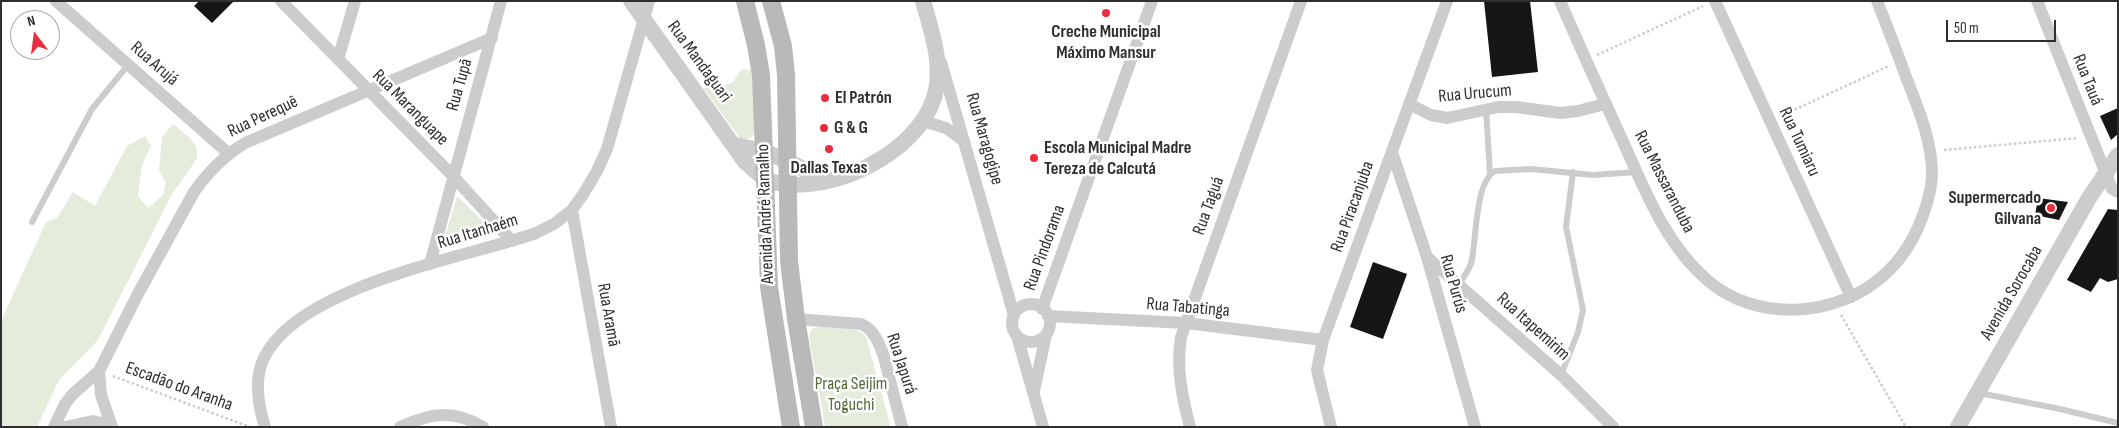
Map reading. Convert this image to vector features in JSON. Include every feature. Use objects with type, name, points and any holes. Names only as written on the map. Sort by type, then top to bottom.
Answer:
[{"type":"main road","name":"Avenida André Ramalho","points":[[745,1],[761,75],[769,287],[791,427]]},
{"type":"main road","name":"Avenida André Ramalho","points":[[771,1],[782,46],[786,75],[789,261],[796,319],[814,427]]},
{"type":"main road","points":[[761,75],[786,75]]},
{"type":"street","name":"Rua Arujá","points":[[56,1],[228,153]]},
{"type":"street","name":"Rua Maranguape","points":[[281,1],[453,176],[512,241]]},
{"type":"street","points":[[338,60],[355,1]]},
{"type":"street","name":"Rua Tupã","points":[[430,264],[501,1]]},
{"type":"street","name":"Rua Mandaguari","points":[[631,1],[735,145],[745,162],[765,178]]},
{"type":"street","name":"Rua Itanhaém","points":[[265,427],[258,392],[259,374],[264,359],[272,345],[289,327],[314,309],[366,284],[512,241],[554,224],[572,210],[584,194],[607,150],[649,1]]},
{"type":"street","name":"Rua Maragogipe","points":[[923,1],[1014,314]]},
{"type":"street","name":"Rua Pindorama","points":[[1045,312],[1152,1]]},
{"type":"street","name":"Rua Taguá","points":[[1190,427],[1180,382],[1178,355],[1186,323],[1301,1]]},
{"type":"street","name":"Rua Piracanjuba","points":[[1330,427],[1317,370],[1323,340],[1446,1]]},
{"type":"street","name":"Rua Massaranduba","points":[[1560,1],[1649,199],[1674,243],[1707,281],[1727,295],[1750,305],[1776,310],[1818,307],[1852,297],[1884,275],[1898,260],[1916,233],[1930,190],[1932,175],[1930,152],[1925,128],[1877,1]]},
{"type":"street","name":"Rua Tauá","points":[[2036,1],[2112,189],[2118,192]]},
{"type":"street","name":"Rua Tumiaru","points":[[1710,3],[1770,121],[1852,297]]},
{"type":"street","name":"Rua Perequê","points":[[99,370],[194,192],[228,153],[245,142],[492,38]]},
{"type":"street","points":[[765,178],[778,183],[788,184],[829,181],[866,168],[884,157],[923,121],[934,98],[937,84],[935,44]]},
{"type":"street","name":"Rua Urucum","points":[[1409,104],[1438,117],[1448,118],[1486,109],[1516,107],[1560,113],[1578,111],[1605,104]]},
{"type":"street","points":[[923,121],[946,128],[964,141]]},
{"type":"street","points":[[735,145],[748,149],[764,150],[829,181]]},
{"type":"street","name":"Rua Purús","points":[[1392,152],[1428,257],[1474,427]]},
{"type":"street","name":"Avenida Sorocaba","points":[[1958,427],[2105,172],[2118,155]]},
{"type":"street","name":"Rua Aramã","points":[[572,210],[611,427]]},
{"type":"street","name":"Rua Itapemirim","points":[[1428,257],[1561,375],[1613,427]]},
{"type":"street","points":[[1005,288],[1027,305]]},
{"type":"street","points":[[1034,394],[1046,335],[1049,329],[1045,312],[1033,305],[1027,305],[1020,308],[1014,314],[1012,324],[1043,427]]},
{"type":"street","name":"Rua Tabatinga","points":[[1045,312],[1186,323],[1323,340]]},
{"type":"street","name":"Rua Japurá","points":[[796,319],[868,326],[884,357],[902,427]]},
{"type":"street","points":[[1017,336],[1028,342],[1041,340],[1046,335]]},
{"type":"street","points":[[99,370],[100,395],[112,426]]},
{"type":"street","points":[[54,427],[65,404],[99,370]]},
{"type":"street","points":[[400,427],[414,424],[432,416],[453,414],[468,418],[483,427]]},
{"type":"street","points":[[65,427],[93,421],[112,426]]},
{"type":"lane","points":[[32,222],[92,109],[128,65]]},
{"type":"lane","points":[[1486,109],[1490,174]]},
{"type":"lane","points":[[1460,285],[1470,265],[1478,209],[1485,182],[1495,170],[1531,169],[1593,174],[1637,172]]},
{"type":"lane","points":[[1561,375],[1578,332],[1583,310],[1566,227],[1573,172]]},
{"type":"lane","points":[[1977,393],[2060,409],[2118,423]]},
{"type":"path","points":[[1586,60],[1710,3]]},
{"type":"path","points":[[1770,121],[1900,61]]},
{"type":"path","points":[[1930,152],[2091,136]]},
{"type":"path","points":[[1834,303],[1906,427]]},
{"type":"path","name":"Escadão do Aranha","points":[[99,370],[250,427]]},
{"type":"green space","points":[[742,69],[752,70],[756,130],[752,137],[745,140],[740,138],[703,88],[709,84],[717,87],[732,83]]},
{"type":"green space","points":[[173,124],[191,139],[196,149],[196,160],[172,194],[98,340],[59,380],[37,427],[1,427],[1,321],[46,222],[57,218],[73,192],[95,206],[127,146],[145,136],[151,146],[142,165],[138,196],[148,208],[163,195],[166,183],[159,170],[162,137]]},
{"type":"green space","points":[[457,196],[488,226],[489,230],[486,234],[448,244],[445,237]]},
{"type":"green space","name":"Praça Seijim Toguchi","points":[[819,327],[856,330],[866,337],[891,427],[825,427],[809,336],[812,329]]},
{"type":"building","points":[[199,1],[234,1],[212,23],[194,6]]},
{"type":"building","points":[[1484,1],[1530,1],[1538,72],[1492,77]]},
{"type":"building","points":[[2118,108],[2118,134],[2111,140],[2100,116]]},
{"type":"building","name":"Supermercado Gilvana","points":[[2038,198],[2068,202],[2059,220],[2035,215]]},
{"type":"building","points":[[2108,209],[2118,210],[2118,279],[2108,282],[2100,278],[2091,292],[2067,280]]},
{"type":"building","points":[[1373,262],[1407,274],[1383,339],[1350,327]]},
{"type":"place","name":"Creche Municipal Máximo Mansur","points":[[1106,13]]},
{"type":"place","name":"El Patrón","points":[[825,98]]},
{"type":"place","name":"G & G","points":[[824,128]]},
{"type":"place","name":"Dallas Texas","points":[[829,149]]},
{"type":"place","name":"Escola Municipal Madre Tereza de Calcutá","points":[[1034,158]]},
{"type":"place","name":"Supermercado Gilvana","points":[[2051,208]]}]
